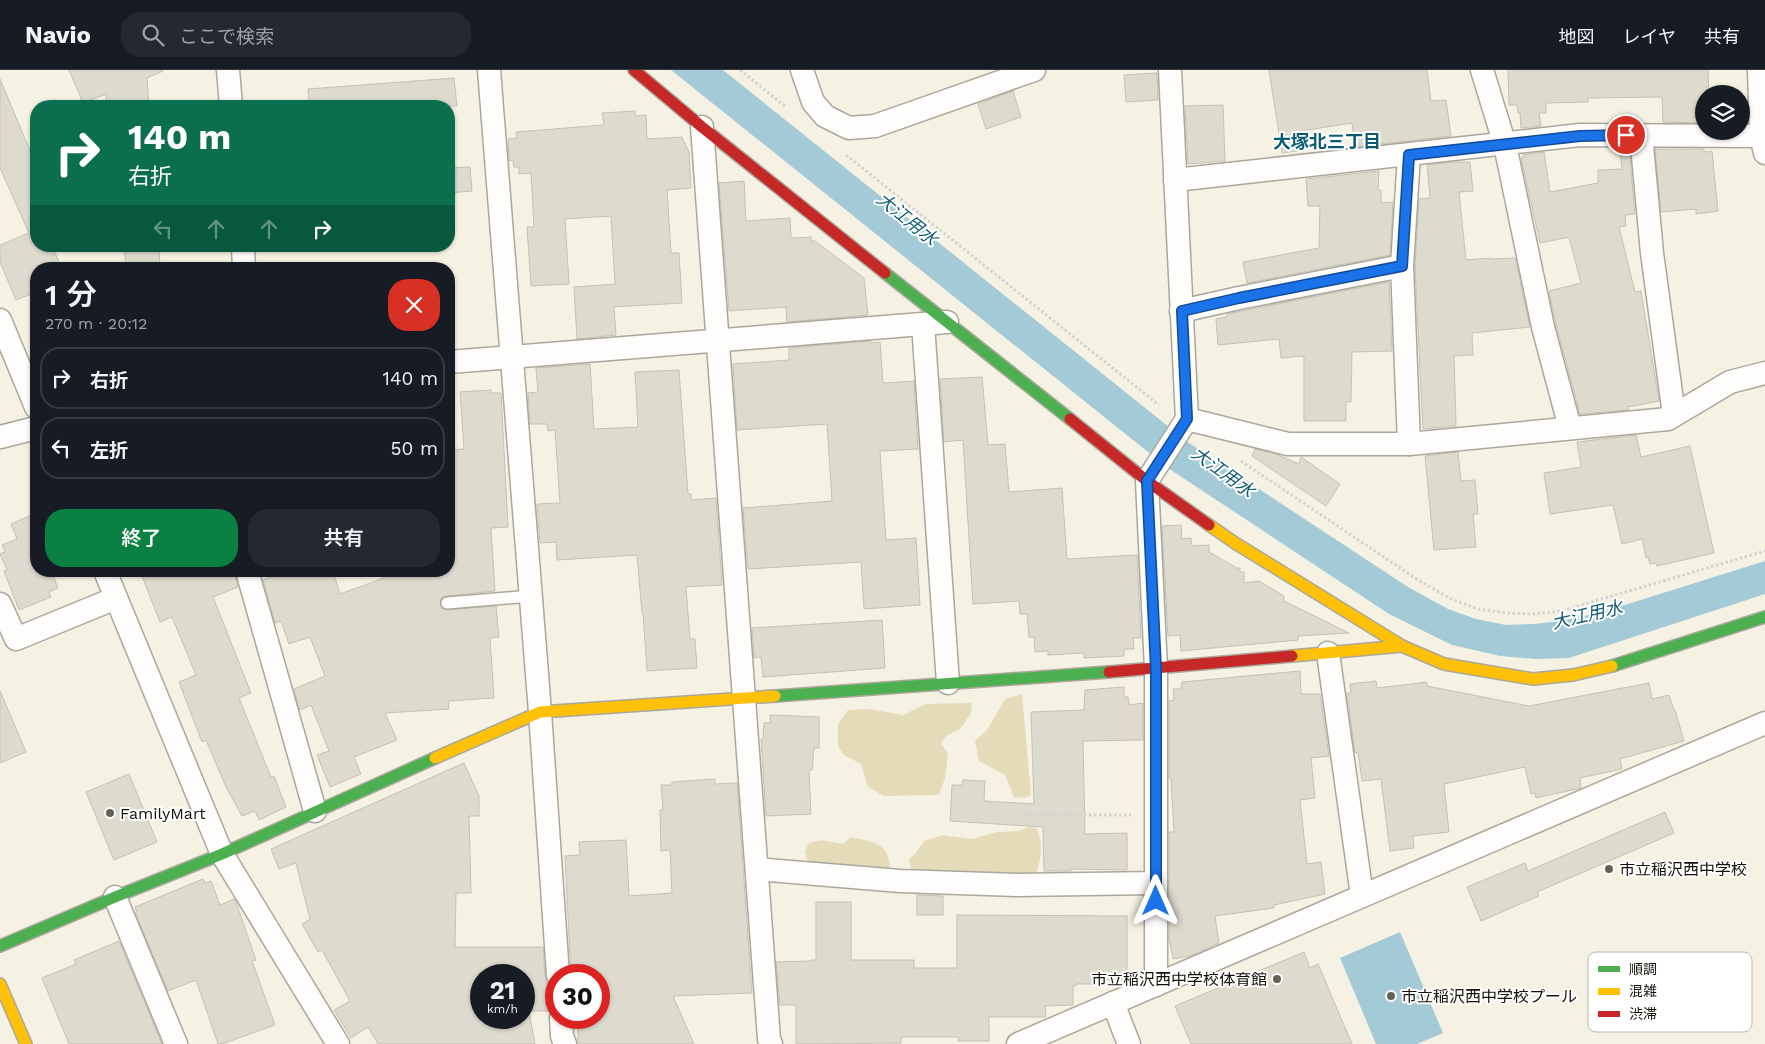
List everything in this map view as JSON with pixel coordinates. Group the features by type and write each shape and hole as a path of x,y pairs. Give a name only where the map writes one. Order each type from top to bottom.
{"street":[{"path":"228,70 230,100"},
{"path":"489,70 540,712 557,964"},
{"path":"634,70 702,128 947,322 1152,474 1235,543 1402,646 1444,664 1491,674 1533,679 1573,675 1617,665 1765,617"},
{"path":"802,70 813,102 825,116 849,128 875,126 1034,70"},
{"path":"1156,985 1156,669 1152,474 1184,423 1182,311 1170,70"},
{"path":"1482,70 1506,145 1543,327 1570,428"},
{"path":"1175,180 1580,136 1641,135 1763,144 1759,70"},
{"path":"702,128 757,869 770,1039 772,1044"},
{"path":"1641,135 1652,253 1674,416"},
{"path":"1409,155 1402,266 1409,444"},
{"path":"1182,311 1402,266"},
{"path":"0,320 30,392"},
{"path":"455,362 947,322"},
{"path":"923,324 948,684"},
{"path":"1184,423 1288,444 1409,444 1668,419 1730,382 1765,373"},
{"path":"0,437 30,430"},
{"path":"107,577 222,854 338,1044"},
{"path":"249,577 315,811"},
{"path":"0,604 16,638 116,598"},
{"path":"0,946 115,896 222,854 540,712 1156,669 1402,646"},
{"path":"1328,653 1362,896"},
{"path":"1018,1044 1765,723"},
{"path":"757,869 900,881 1017,885 1156,883"},
{"path":"115,896 176,1044"},
{"path":"0,984 26,1044"},
{"path":"1113,1003 1129,1044"},
{"path":"562,1029 562,1036 566,1044"}],"lane":[{"path":"448,603 531,596"}],"path":[{"path":"1024,815 1156,814"}],"shaded area":[{"path":"1022,694 1031,795 1025,798 1014,797 1005,775 979,761 975,741 987,730 1005,699"},
{"path":"971,703 972,712 960,729 946,736 941,743 948,754 945,778 939,795 884,796 868,787 861,764 844,755 838,746 838,724 848,710 869,709 903,715 925,704"},
{"path":"1029,827 1036,828 1041,845 1036,874 918,874 911,868 909,859 916,853 924,841 942,835 972,839 997,832 1019,831"},
{"path":"851,837 867,840 884,849 889,861 890,870 811,864 807,859 805,851 809,843 821,840 843,844"}],"water":[{"name":"大江用水","path":"671,70 723,70 1189,443 1408,587 1448,609 1476,619 1506,625 1560,621 1599,613 1765,561 1765,594 1569,658 1536,659 1500,656 1452,645 1389,614 1168,468"},
{"name":"市立稲沢西中学校プール","path":"1400,932 1443,1033 1417,1044 1376,1044 1340,958"}],"building":[{"path":"69,70 163,70 147,78 149,100 106,100 106,94 91,100 82,100"},
{"path":"1269,70 1427,70 1431,101 1446,100 1451,136 1355,147 1352,123 1307,130 1309,149 1282,153"},
{"path":"1508,70 1708,70 1709,85 1695,85 1695,123 1663,122 1662,97 1588,98 1588,102 1546,103 1546,113 1539,113 1541,126 1521,128 1520,113 1518,113 1517,105 1509,105"},
{"path":"1157,73 1158,100 1126,102 1124,75"},
{"path":"454,78 457,106 455,106 455,100 309,100 308,89"},
{"path":"0,79 30,151 30,252 55,252 59,262 30,262 30,294 16,300 0,262 0,245 29,233 0,168"},
{"path":"1013,91 1021,117 986,129 978,104"},
{"path":"1223,105 1225,161 1188,164 1185,106"},
{"path":"635,111 635,116 646,115 647,139 682,137 689,152 691,188 667,190 671,253 679,253 682,303 614,307 616,335 577,339 574,287 615,284 611,216 565,219 569,284 531,286 527,227 534,227 531,173 519,174 519,167 514,167 513,160 509,161 508,139 517,138 516,132 604,125 602,113"},
{"path":"1620,148 1629,148 1635,214 1625,215 1626,226 1619,227 1635,292 1641,291 1659,401 1628,407 1629,410 1580,414 1549,291 1581,283 1569,237 1540,243 1521,158 1523,158 1523,155 1544,152 1550,192 1598,183 1598,170 1622,169"},
{"path":"1655,149 1704,149 1704,152 1712,151 1718,211 1696,214 1696,209 1661,212"},
{"path":"1470,162 1473,191 1459,192 1466,260 1515,258 1530,327 1472,333 1473,355 1454,356 1456,426 1423,429 1415,266 1419,199 1430,198 1427,165"},
{"path":"470,167 472,191 455,192 455,168"},
{"path":"1379,171 1378,190 1381,190 1381,203 1393,202 1390,255 1247,283 1243,262 1319,248 1320,206 1308,206 1306,179"},
{"path":"744,181 746,221 790,218 791,238 811,237 811,241 815,241 864,278 868,315 787,322 786,307 729,311 719,183"},
{"path":"125,252 159,252 160,262 125,262"},
{"path":"1389,282 1392,351 1352,352 1351,402 1346,402 1346,421 1304,421 1304,356 1281,358 1279,339 1218,345 1216,319 1227,317 1227,314"},
{"path":"870,341 870,343 880,342 883,383 914,381 918,449 880,451 886,540 916,538 920,605 864,609 861,562 748,569 743,508 832,501 827,424 737,430 733,364 789,360 789,348"},
{"path":"590,364 594,429 638,427 635,372 679,370 688,494 691,494 691,500 716,498 722,585 686,587 690,639 695,639 697,668 647,671 637,555 557,560 556,542 540,543 537,504 560,503 555,430 548,431 547,424 530,424 528,393 538,392 536,368"},
{"path":"982,377 988,445 1005,444 1009,492 1062,488 1067,559 1137,555 1141,638 1133,638 1134,649 1124,649 1124,656 1084,658 1084,653 1048,655 1048,651 1035,652 1034,637 1029,637 1027,614 1020,614 1019,601 973,604 963,440 944,442 940,379"},
{"path":"491,390 491,393 501,393 508,527 491,528 495,591 446,596 442,597 440,603 441,608 447,610 496,606 499,637 490,638 494,698 448,701 449,709 385,713 397,740 354,757 361,774 330,787 317,755 329,751 311,705 300,710 294,689 325,676 310,637 289,644 281,621 275,623 263,580 271,577 335,577 340,594 384,577 455,577 455,450 464,449 460,392"},
{"path":"1636,435 1641,457 1690,446 1714,553 1657,566 1656,563 1650,564 1648,557 1646,558 1642,539 1622,544 1613,505 1550,514 1544,473 1581,467 1577,442"},
{"path":"1255,449 1276,454 1299,464 1301,457 1340,484 1326,506 1252,456"},
{"path":"1458,452 1461,481 1475,480 1478,514 1473,514 1476,547 1434,550 1425,456"},
{"path":"30,516 30,577 53,577 58,588 49,592 51,597 19,610 4,571 7,570 0,554 5,552 2,545 17,539 11,524"},
{"path":"1181,525 1182,539 1191,538 1192,546 1209,545 1209,552 1235,568 1240,568 1240,572 1244,572 1244,583 1259,581 1284,596 1284,601 1349,633 1298,636 1298,640 1181,651 1180,635 1168,636 1162,526"},
{"path":"142,577 236,577 238,587 213,597 251,693 239,698 271,777 274,776 286,807 259,820 255,811 242,816 226,787 206,740 202,742 179,682 196,675 172,617 160,622"},
{"path":"882,620 885,668 763,677 761,657 754,658 752,628"},
{"path":"1300,671 1301,694 1320,694 1329,756 1311,758 1315,798 1300,800 1307,864 1321,862 1325,894 1274,905 1274,908 1215,916 1219,943 1190,956 1173,959 1169,938 1169,916 1171,916 1169,904 1169,832 1174,832 1171,778 1169,778 1169,701 1174,700 1173,689 1181,689 1182,682"},
{"path":"1376,681 1377,688 1427,682 1427,686 1529,706 1649,683 1652,699 1669,695 1684,741 1620,759 1622,769 1580,778 1581,788 1536,798 1535,793 1531,794 1525,767 1444,784 1449,832 1413,836 1414,848 1390,851 1381,779 1362,781 1358,752 1355,753 1347,693 1351,693 1350,684"},
{"path":"1124,687 1124,697 1128,697 1129,705 1143,703 1143,740 1083,741 1085,834 1127,833 1127,870 1071,869 1071,871 1044,871 1043,827 950,821 952,785 962,785 963,780 985,781 984,801 1034,804 1031,712 1084,710 1085,690"},
{"path":"0,691 26,752 0,763"},
{"path":"770,715 819,717 819,748 814,748 812,770 809,770 811,814 766,816 761,739 763,739 764,723 770,723"},
{"path":"464,763 479,796 479,816 469,816 471,893 456,893 455,947 543,947 545,976 545,1011 535,1011 535,964 470,964 470,1029 532,1029 535,1044 378,1044 368,1027 351,1038 334,1010 350,1001 322,950 318,952 302,924 310,919 296,863 279,869 271,849"},
{"path":"129,774 157,842 114,860 86,792"},
{"path":"715,779 715,784 737,783 752,993 673,996 694,1044 578,1044 578,1029 610,1029 610,964 570,964 565,856 580,855 579,842 626,840 629,896 672,893 670,850 661,851 660,810 663,810 661,785 672,785 672,782"},
{"path":"1665,812 1674,833 1537,892 1539,896 1481,921 1467,887 1525,863 1528,871"},
{"path":"203,879 205,883 211,881 220,905 234,899 236,902 256,960 252,961 275,1025 222,1044 218,1044 196,980 168,991 135,912 137,912 135,907"},
{"path":"917,895 943,896 943,915 917,915"},
{"path":"816,902 851,902 851,960 914,960 914,968 957,968 957,915 1127,916 1127,980 1106,980 1106,984 1076,984 1076,986 1073,986 1073,1005 1045,1006 1046,1017 989,1017 989,1041 958,1041 958,1037 901,1037 901,1043 796,1044 796,1005 780,1005 776,962 816,960"},
{"path":"119,941 162,1044 69,1044 42,978 76,964 74,960"},
{"name":"市立稲沢西中学校体育館","path":"1304,952 1310,968 1318,964 1352,1044 1191,1044 1175,1006"}],"traffic: fast":[{"path":"885,273 1070,419"},
{"path":"1612,666 1765,617"},
{"path":"775,696 1109,672"},
{"path":"0,946 222,854 435,758"}],"traffic: slow":[{"path":"1209,525 1402,646"},
{"path":"1292,656 1402,646 1444,664 1533,679 1573,675 1612,666"},
{"path":"435,758 540,712 775,696"},
{"path":"0,984 26,1044"}],"traffic: jam":[{"path":"634,70 702,127 885,273"},
{"path":"1070,419 1147,481 1209,525"},
{"path":"1109,672 1292,656"}],"place":[{"name":"FamilyMart","path":"110,813"},
{"name":"市立稲沢西中学校","path":"1609,869"},
{"name":"市立稲沢西中学校体育館","path":"1277,979"},
{"name":"市立稲沢西中学校プール","path":"1391,996"}],"district":[{"name":"大塚北三丁目","path":"1327,142"}],"route":[{"path":"1156,901 1156,669 1147,481 1187,419 1182,311 1402,266 1409,155 1580,136 1626,135"}]}
